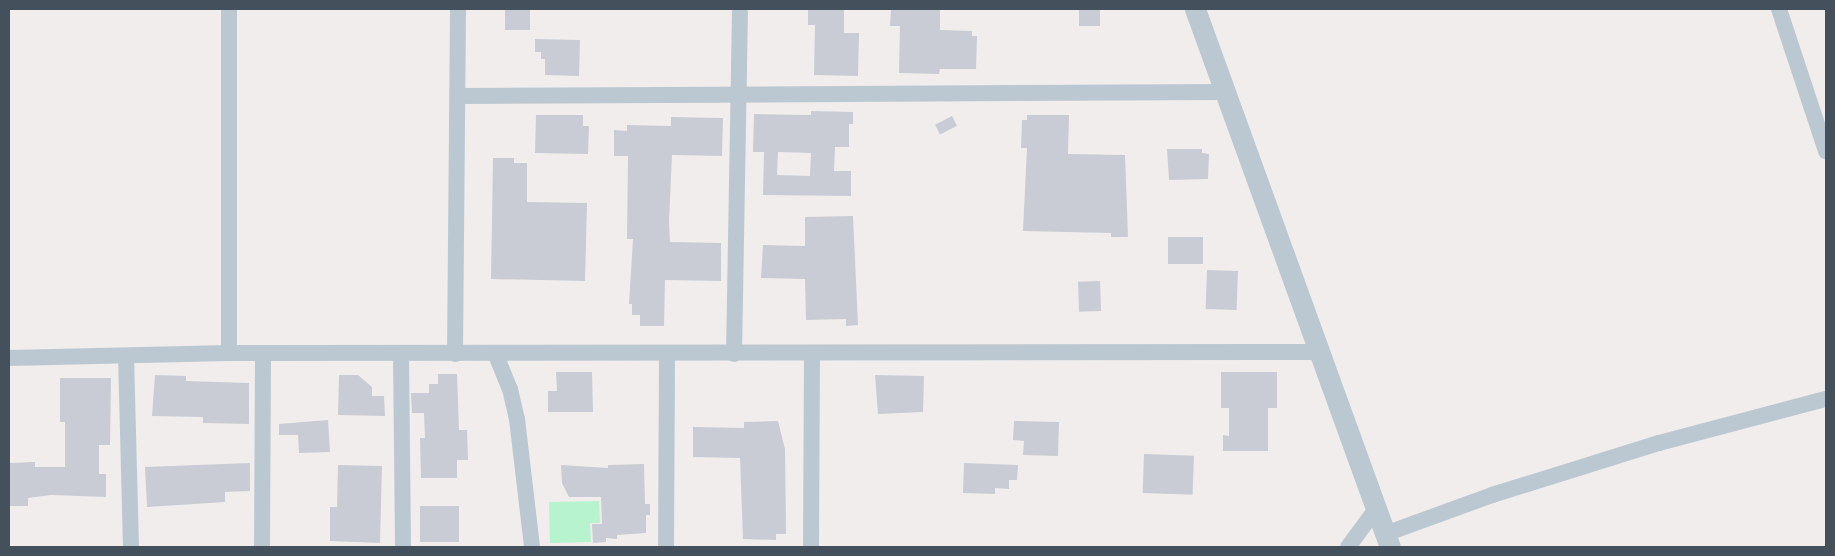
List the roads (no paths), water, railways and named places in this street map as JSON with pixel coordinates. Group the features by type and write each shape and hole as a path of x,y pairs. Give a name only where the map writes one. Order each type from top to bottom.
{"street":[{"path":"229,9 229,353"},
{"path":"455,354 459,96 458,9"},
{"path":"1195,9 1387,541 1492,495 1659,443 1826,399"},
{"path":"1779,9 1826,150"},
{"path":"734,354 737,96 740,12"},
{"path":"459,96 1225,92"},
{"path":"9,358 229,353 667,355 1319,352"},
{"path":"262,547 263,354"},
{"path":"401,354 403,547"},
{"path":"811,547 812,354"},
{"path":"496,355 510,389 517,418 532,547"},
{"path":"666,547 667,355"},
{"path":"126,356 130,547"},
{"path":"1348,547 1376,510"}]}
